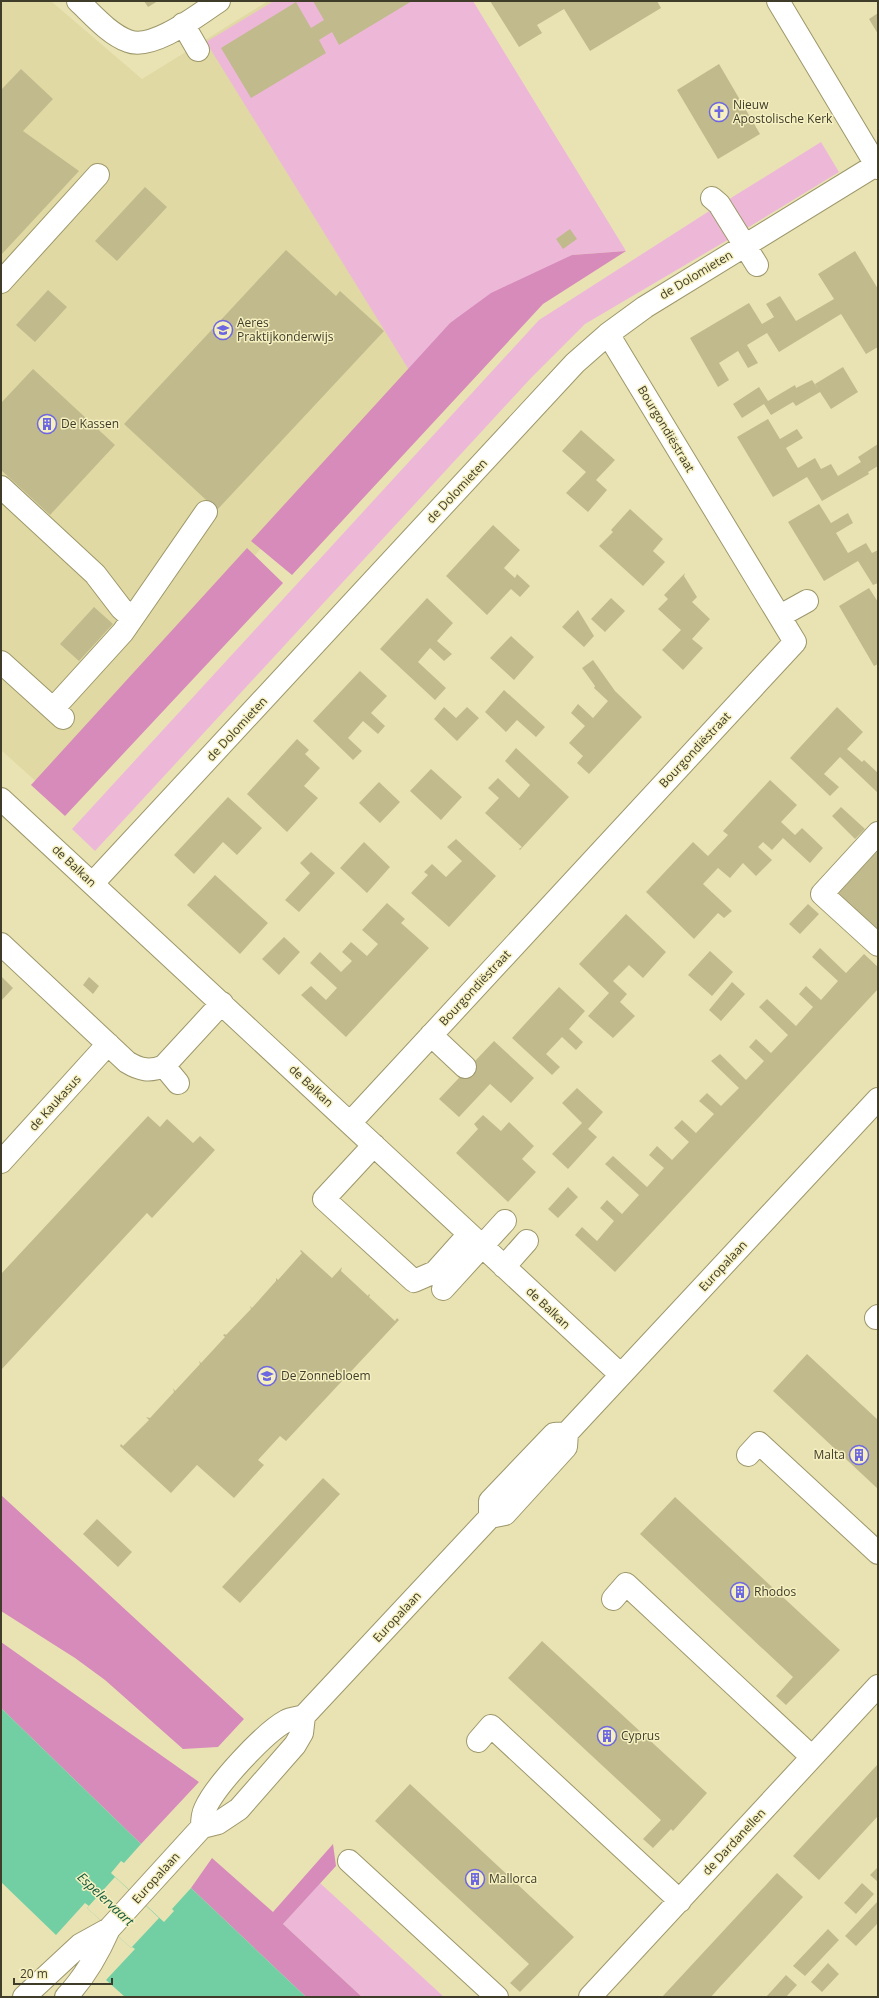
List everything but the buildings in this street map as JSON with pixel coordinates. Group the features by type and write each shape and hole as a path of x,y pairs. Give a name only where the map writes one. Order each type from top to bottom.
{"street":[{"path":"78,1 111,31 130,42 155,40 219,1"},
{"path":"778,1 877,167"},
{"path":"183,24 198,50"},
{"name":"de Dolomieten","path":"93,883 575,363 608,334 645,307 745,245 877,167"},
{"path":"1,282 98,175"},
{"path":"712,198 719,204 757,265"},
{"name":"Bourgondiëstraat","path":"350,1123 795,642 608,334"},
{"path":"1,487 95,574 121,608 132,618"},
{"path":"1,662 58,714 123,632 206,512"},
{"path":"780,616 807,601"},
{"name":"de Balkan","path":"1,799 222,1003 620,1375"},
{"path":"878,833 822,894 878,945"},
{"path":"1,944 127,1062 140,1069 151,1070 164,1066 222,1003"},
{"path":"431,1035 465,1067"},
{"name":"de Kaukasus","path":"1,1162 108,1044"},
{"path":"164,1066 178,1083"},
{"name":"Europalaan","path":"109,1929 202,1828 218,1823 239,1810 295,1745 302,1733 304,1716 490,1517 490,1501 554,1434 567,1433 878,1098"},
{"path":"374,1145 324,1199 414,1280 435,1272 476,1240 505,1221"},
{"path":"443,1289 476,1240"},
{"path":"504,1266 527,1241"},
{"path":"748,1455 759,1443 878,1553"},
{"path":"613,1599 626,1584 812,1757"},
{"name":"de Dardanellen","path":"590,1997 878,1686"},
{"path":"202,1828 204,1811 212,1797 255,1747 287,1720 304,1716"},
{"path":"478,1741 491,1726 680,1901"},
{"path":"349,1861 497,1997"},
{"path":"24,1997 80,1945 109,1929"},
{"path":"66,1997 76,1986 96,1958 109,1929"}],"shaded area":[{"path":"1,1 51,1 142,79 268,1 469,1 587,197 41,786 1,750"},
{"path":"274,1 473,1 626,251 572,255 450,323 409,370 206,42"},
{"path":"821,142 839,172 744,230 726,201"},
{"path":"714,208 731,238 585,324 531,378 95,851 72,829 539,320"},
{"path":"626,251 543,304 292,575 251,541 450,323 491,293 572,255"},
{"path":"247,548 283,583 65,816 31,785"},
{"path":"1,1495 244,1719 218,1747 183,1749 105,1680 75,1658 1,1611"},
{"path":"1,1642 199,1782 141,1844 1,1708"},
{"path":"333,1844 336,1866 283,1924 362,1997 306,1997 191,1888 212,1858 273,1912"},
{"path":"320,1883 444,1997 362,1997 283,1924"}],"water":[{"name":"Espelervaart","path":"1,1708 141,1844 124,1863 121,1861 111,1873 164,1922 174,1911 172,1909 191,1888 306,1997 125,1997 106,1980 135,1949 132,1947 131,1948 87,1908 89,1906 85,1903 56,1935 1,1882"}],"pier":[{"path":"115,1877 159,1918 131,1948 87,1908"}],"place":[{"name":"Nieuw Apostolische Kerk","path":"719,112"},
{"name":"Aeres Praktijkonderwijs","path":"223,330"},
{"name":"De Kassen","path":"47,424"},
{"name":"De Zonnebloem","path":"267,1376"},
{"name":"Malta","path":"859,1455"},
{"name":"Rhodos","path":"740,1592"},
{"name":"Cyprus","path":"607,1736"},
{"name":"Mallorca","path":"475,1879"}]}
